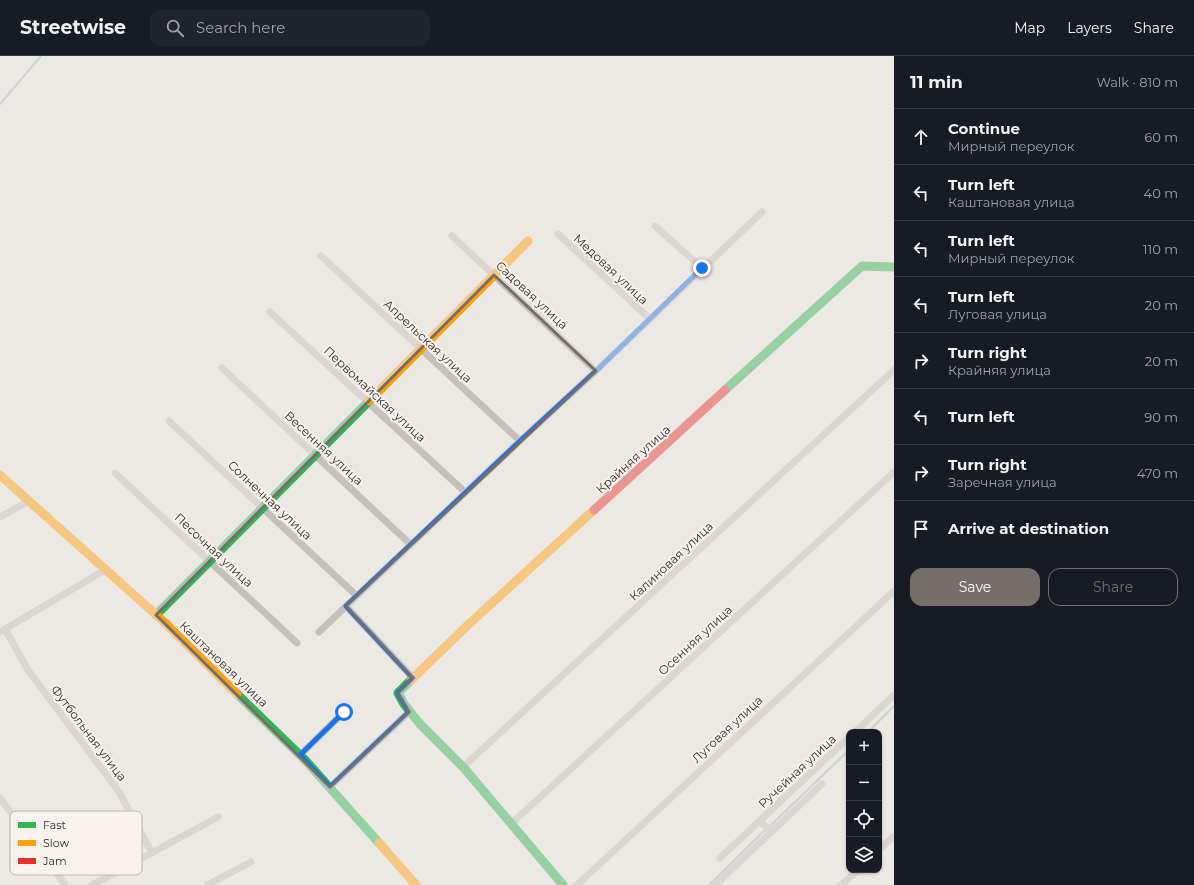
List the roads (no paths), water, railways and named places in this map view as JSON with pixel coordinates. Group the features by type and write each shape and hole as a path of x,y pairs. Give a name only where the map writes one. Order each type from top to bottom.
{"street":[{"path":"319,632 410,544 596,371 762,212"},
{"path":"655,226 702,268"},
{"name":"Медовая улица","path":"558,234 650,319"},
{"name":"Садовая улица","path":"452,236 596,371"},
{"path":"156,615 528,241"},
{"name":"Апрельская улица","path":"321,256 520,441"},
{"name":"Крайняя улица","path":"409,712 398,693 470,623 862,266 894,268"},
{"name":"Первомайская улица","path":"270,312 465,492"},
{"name":"Весенняя улица","path":"222,368 410,544"},
{"name":"Калиновая улица","path":"463,767 894,370"},
{"name":"Солнечная улица","path":"169,421 357,596"},
{"name":"Песочная улица","path":"115,472 297,643"},
{"name":"Осенняя улица","path":"512,823 894,472"},
{"name":"Каштановая улица","path":"0,475 156,615 300,755 416,885"},
{"path":"0,517 29,501"},
{"path":"3,631 105,570"},
{"name":"Луговая улица","path":"577,885 894,591"},
{"path":"346,606 413,678"},
{"name":"Футбольная улица","path":"3,631 28,670 119,792 129,811"},
{"path":"857,729 894,695"},
{"path":"300,755 344,712"},
{"path":"330,787 409,712 463,767 563,885"},
{"name":"Ручейная улица","path":"720,858 846,740"},
{"path":"715,885 822,784"},
{"path":"0,798 10,811"},
{"path":"142,858 218,817"},
{"name":"Ручейная улица","path":"760,821 771,832"},
{"name":"Футбольная улица","path":"142,835 152,853"},
{"path":"882,847 894,836"},
{"path":"207,885 251,862"},
{"path":"841,885 855,873"},
{"path":"58,875 65,885"},
{"path":"92,885 111,875"}],"waterway":[{"path":"0,104 41,56"},
{"path":"871,729 894,706"},
{"path":"769,827 846,753"},
{"path":"709,885 765,830"}]}
